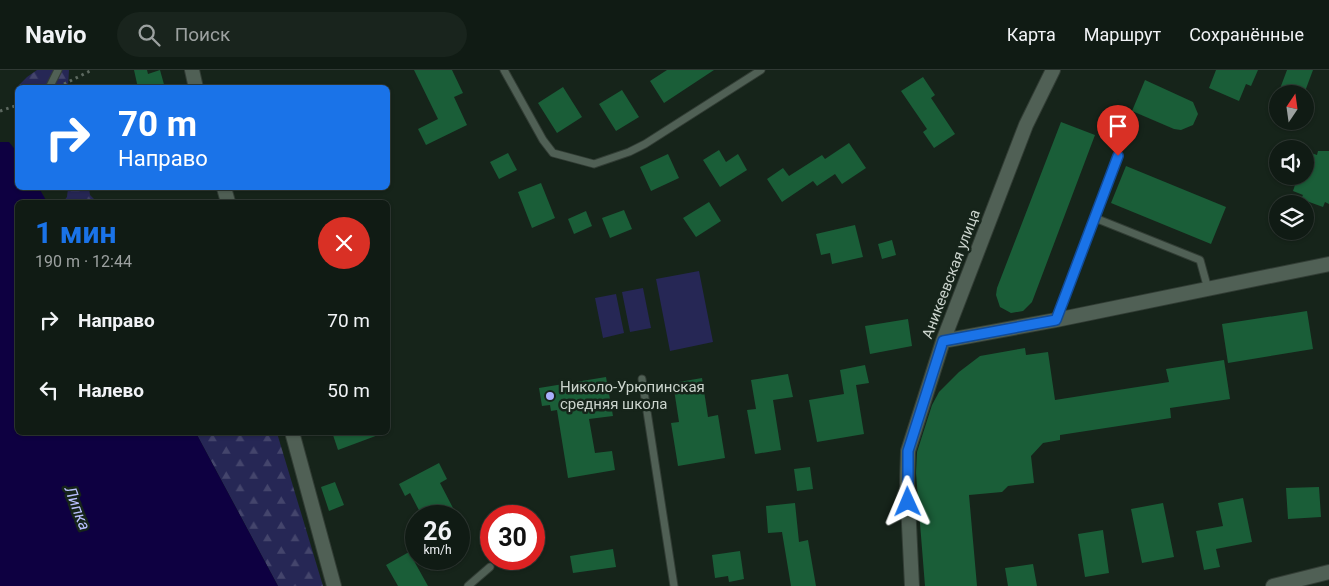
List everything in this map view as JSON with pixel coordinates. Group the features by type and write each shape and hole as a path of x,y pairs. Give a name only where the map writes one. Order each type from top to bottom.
{"street":[{"path":"192,70 195,85"},
{"name":"Аникеевская улица","path":"912,586 907,483 908,451 943,341 1026,125 1053,70"},
{"path":"943,341 1056,320 1329,264"},
{"path":"293,435 334,586"},
{"path":"1273,586 1329,572"}],"lane":[{"path":"50,85 58,70"},
{"path":"504,70 543,140 553,153 594,164 645,144 761,70"},
{"path":"1056,320 1118,156"},
{"path":"1095,218 1200,260 1208,289"},
{"path":"642,379 674,586"},
{"path":"468,586 487,570"}],"path":[{"path":"63,85 92,70"},
{"path":"0,111 15,106"}],"green space":[{"path":"37,70 69,70 68,85 19,85"},
{"path":"68,190 89,190 90,195 95,200 65,200"},
{"path":"699,271 713,342 670,351 656,279"},
{"path":"643,288 651,328 630,332 622,292"},
{"path":"616,294 624,333 603,338 595,298"},
{"path":"197,435 278,435 323,586 278,586"}],"water":[{"name":"Липка","path":"0,142 9,142 15,150 15,190 40,190 46,200 15,200 15,435 197,435 278,586 0,586"}],"building":[{"path":"134,70 147,70 148,74 160,70 164,85 137,85"},
{"path":"414,70 452,70 463,93 454,97 467,125 426,145 418,129 438,119"},
{"path":"667,70 714,70 664,103 650,81"},
{"path":"1216,70 1258,70 1251,86 1246,84 1239,101 1209,88"},
{"path":"1287,70 1313,70 1307,85 1281,85"},
{"path":"923,77 935,95 931,98 955,134 934,148 923,132 927,129 901,91"},
{"path":"1145,80 1193,102 1198,114 1193,125 1181,130 1174,129 1132,111"},
{"path":"563,87 582,117 557,133 538,103"},
{"path":"622,90 639,117 616,131 599,104"},
{"path":"1061,122 1095,135 1032,302 1023,311 1011,313 1000,307 996,295 997,288"},
{"path":"849,143 866,168 842,184 835,174 817,186 813,181 782,202 767,179 783,168 789,176 822,155 825,159"},
{"path":"719,150 726,162 738,154 747,170 720,187 703,160"},
{"path":"1318,151 1329,151 1329,204 1325,202 1323,207 1314,204 1314,195 1303,195 1293,191 1295,185 1314,185 1314,154 1317,155"},
{"path":"508,153 517,170 499,179 490,162"},
{"path":"668,154 679,178 651,191 640,167"},
{"path":"1126,166 1226,207 1211,244 1111,203"},
{"path":"541,183 555,218 532,228 518,192"},
{"path":"709,202 721,221 696,237 683,218"},
{"path":"624,210 632,229 610,238 602,218"},
{"path":"586,211 592,226 574,234 568,219"},
{"path":"855,225 863,257 832,264 830,253 821,255 816,234"},
{"path":"892,240 896,255 882,259 878,244"},
{"path":"1307,311 1313,349 1228,363 1222,324"},
{"path":"908,319 912,346 870,354 865,326"},
{"path":"1025,348 1026,355 1048,352 1055,400 1169,382 1166,369 1224,360 1230,399 1170,408 1171,418 1060,435 1060,440 1043,443 1031,456 1034,483 1008,486 1002,492 969,495 977,586 925,586 916,473 917,452 932,405 939,392 959,372 980,356"},
{"path":"865,365 869,383 856,385 864,434 817,442 809,400 844,394 840,370"},
{"path":"788,374 793,397 773,400 781,450 755,454 747,410 756,409 751,380"},
{"path":"606,377 613,416 589,419 595,453 612,451 615,470 568,478 557,410 551,411 550,405 542,406 539,388"},
{"path":"702,378 708,417 718,415 725,458 678,466 671,423 679,422 673,383"},
{"path":"333,435 378,435 338,450"},
{"path":"439,463 447,479 440,483 451,505 416,505 410,493 405,496 399,484"},
{"path":"810,467 813,489 797,491 794,469"},
{"path":"335,482 344,505 329,511 321,487"},
{"path":"1319,487 1321,517 1288,519 1286,488"},
{"path":"1243,498 1252,542 1216,549 1220,567 1204,570 1196,531 1223,526 1218,503"},
{"path":"795,503 799,542 808,540 816,586 791,586 782,532 768,533 766,506"},
{"path":"1163,503 1174,557 1142,563 1131,509"},
{"path":"1103,530 1109,573 1085,577 1078,534"},
{"path":"613,549 616,567 573,573 570,556"},
{"path":"740,551 744,579 729,582 728,576 715,578 712,555"},
{"path":"405,554 405,570 419,570 428,586 398,586 386,565"},
{"path":"1033,564 1037,586 1008,586 1005,568"}],"place":[{"name":"Николо-Урюпинская средняя школа","path":"550,396"}],"route":[{"path":"908,502 908,451 943,341 1056,320 1118,156"}]}
